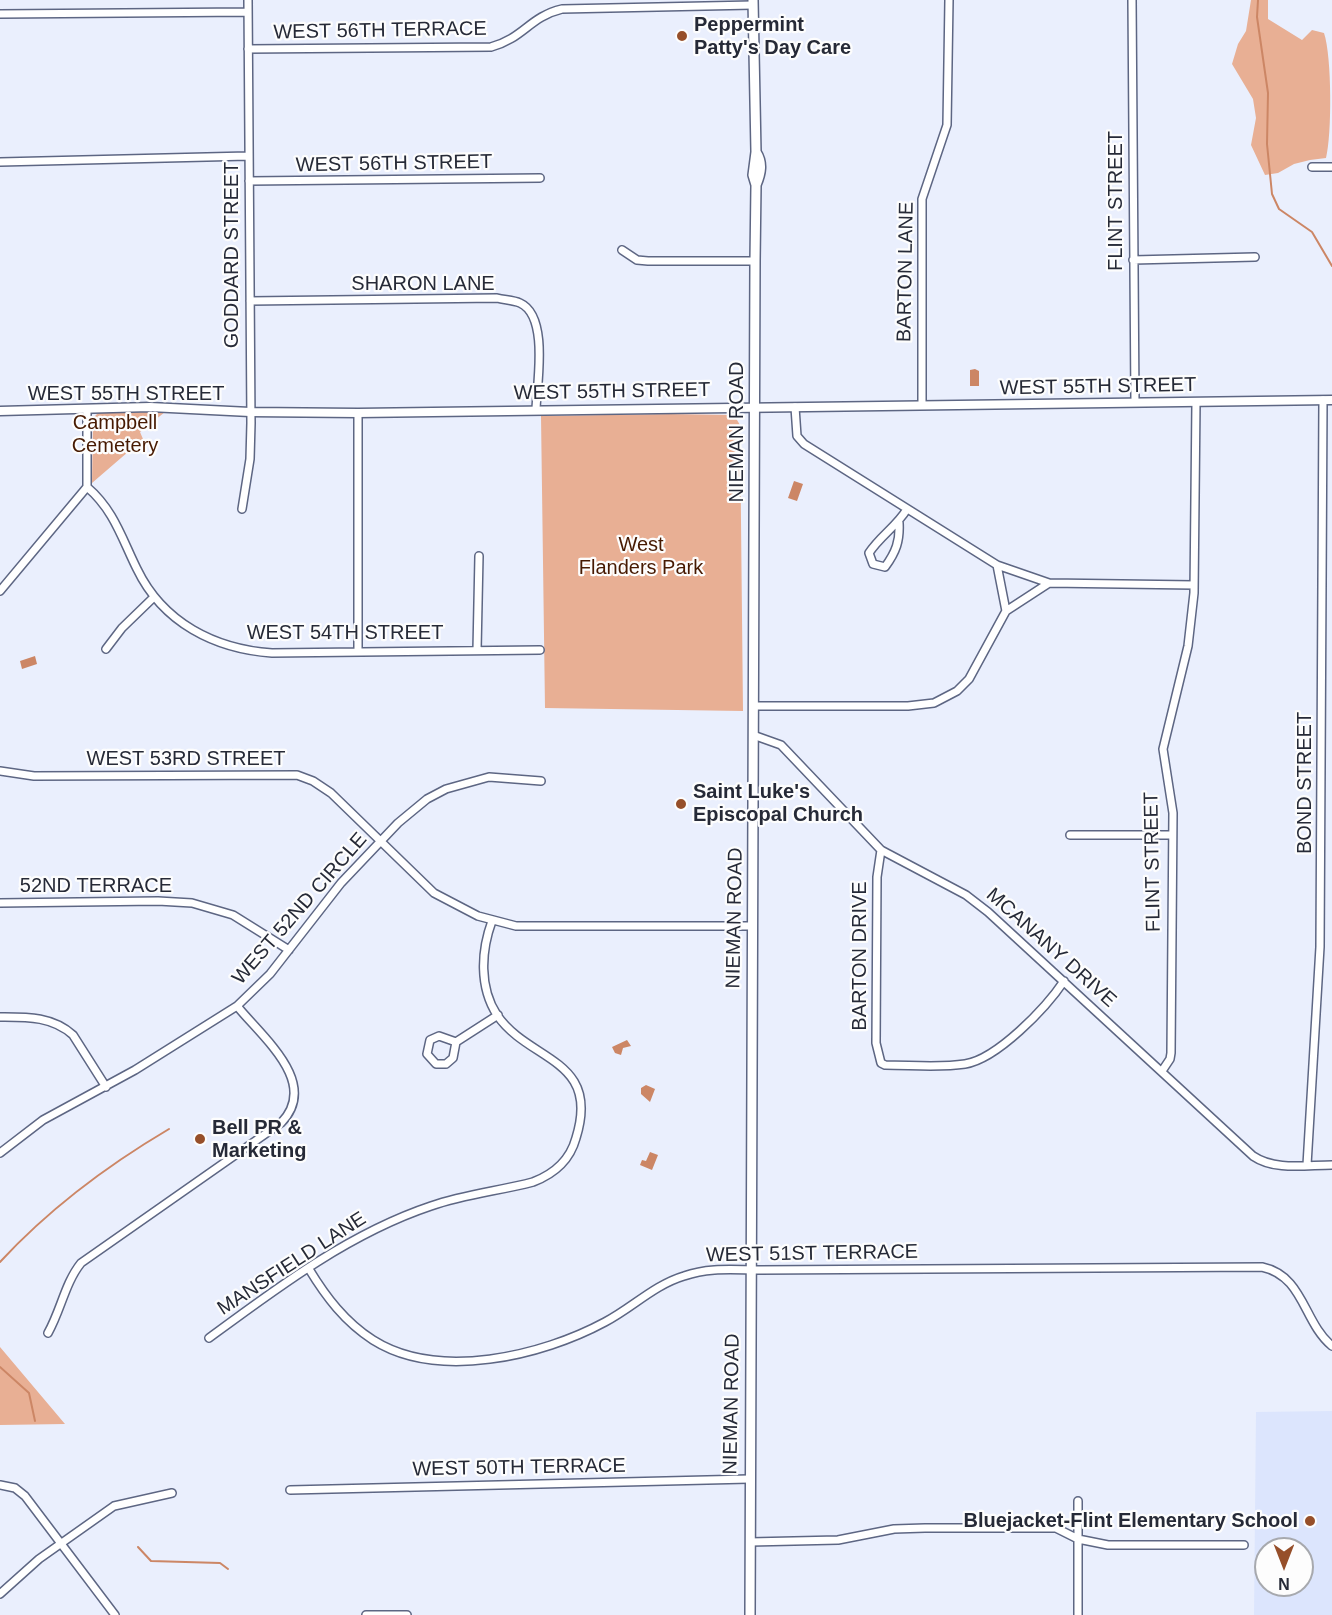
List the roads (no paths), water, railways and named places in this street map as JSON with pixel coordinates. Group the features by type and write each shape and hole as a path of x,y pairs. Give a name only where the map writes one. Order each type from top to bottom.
{"main road":[{"name":"NIEMAN ROAD","path":"750,1615 756,406 756,185 753,175 756,152 753,3"}],"street":[{"name":"GODDARD STREET","path":"242,509 250,459 248,0"},
{"name":"BARTON LANE","path":"922,405 922,199 947,125 949,0"},
{"name":"FLINT STREET","path":"1132,0 1135,402"},
{"name":"WEST 56TH TERRACE","path":"248,49 491,47 509,42 539,16 562,9 753,3"},
{"name":"WEST 56TH TERRACE","path":"0,14 248,12"},
{"path":"0,162 248,156"},
{"path":"1312,167 1332,167"},
{"name":"WEST 56TH STREET","path":"249,181 540,178"},
{"path":"622,250 637,260 648,261 755,261"},
{"path":"1133,260 1255,257"},
{"name":"SHARON LANE","path":"250,301 497,298 520,303 533,313 538,331 536,409"},
{"name":"WEST 55TH STREET","path":"0,411 150,407 250,412 358,413 1327,400"},
{"name":"BOND STREET","path":"1307,1165 1320,947 1322,607 1327,400"},
{"name":"FLINT STREET","path":"1162,1071 1171,1053 1173,813 1163,749 1188,645 1194,585 1196,402"},
{"path":"795,407 797,436 804,444 997,565 1049,583 1194,585"},
{"path":"0,591 87,487 87,409"},
{"path":"358,413 358,651"},
{"name":"WEST 54TH STREET","path":"87,487 110,512 138,573 154,597 188,628 206,638 244,651 540,650"},
{"path":"899,523 900,535 894,555 885,567 873,564 869,553 877,541 899,523 907,509"},
{"path":"477,650 478,556"},
{"path":"997,565 1006,610"},
{"path":"753,705 922,705 944,699 969,679 1006,610 1049,583"},
{"path":"106,649 154,597"},
{"path":"1322,607 1332,607"},
{"name":"MCANANY DRIVE","path":"753,735 781,745 881,850 966,895 1010,931 1262,1162 1276,1165 1332,1165"},
{"name":"WEST 53RD STREET","path":"0,771 34,776 297,775 313,781 331,793 434,893 466,911 492,921 534,928 753,926"},
{"name":"WEST 52ND CIRCLE","path":"0,1154 43,1120 106,1087 237,1006 270,974 341,883 408,813 446,789 489,777 541,781"},
{"path":"1070,835 1172,835"},
{"name":"BARTON DRIVE","path":"881,850 877,877 876,1043 881,1063 885,1065 954,1065 981,1059 993,1053 1041,1009 1064,981"},
{"name":"52ND TERRACE","path":"0,903 158,901 192,903 233,915 289,950"},
{"name":"MANSFIELD LANE","path":"209,1338 342,1246 398,1218 454,1198 533,1182 544,1178 567,1159 581,1122 580,1098 574,1082 560,1064 512,1031 498,1015 486,987 483,965 485,945 492,921"},
{"path":"48,1333 59,1314 68,1285 81,1263 290,1114 295,1103 296,1089 291,1073 237,1006"},
{"path":"456,1042 443,1036 434,1038 428,1044 429,1058 436,1064 446,1064 453,1058 456,1042 498,1015"},
{"path":"0,1017 41,1019 66,1028 73,1035 106,1087"},
{"name":"WEST 51ST TERRACE","path":"309,1269 341,1313 375,1341 408,1355 453,1360 496,1358 549,1347 607,1321 661,1286 683,1276 708,1269 1262,1267 1285,1277 1294,1286 1318,1330 1332,1346"},
{"name":"WEST 50TH TERRACE","path":"290,1490 749,1479"},
{"path":"0,1485 15,1488 26,1496 115,1615"},
{"path":"0,1594 61,1544 114,1506 172,1493"},
{"path":"1078,1501 1078,1615"},
{"path":"750,1542 838,1540 894,1529 1056,1528 1078,1539 1108,1545 1244,1545"},
{"path":"366,1615 407,1615"}],"waterway":[{"path":"1258,0 1257,17 1268,93 1267,144 1272,194 1279,209 1312,232 1332,266"},
{"path":"0,1262 38,1224 80,1189 169,1129"},
{"path":"0,1367 29,1393 35,1421"},
{"path":"138,1547 151,1561 220,1563 228,1569"}],"place":[{"name":"Peppermint Patty's Day Care","path":"682,36"},
{"name":"Saint Luke's Episcopal Church","path":"681,804"},
{"name":"Bell PR & Marketing","path":"200,1139"},
{"name":"Bluejacket-Flint Elementary School","path":"1310,1521"}],"park label":[{"name":"Campbell Cemetery","path":"115,434"},
{"name":"West Flanders Park","path":"641,556"}]}
